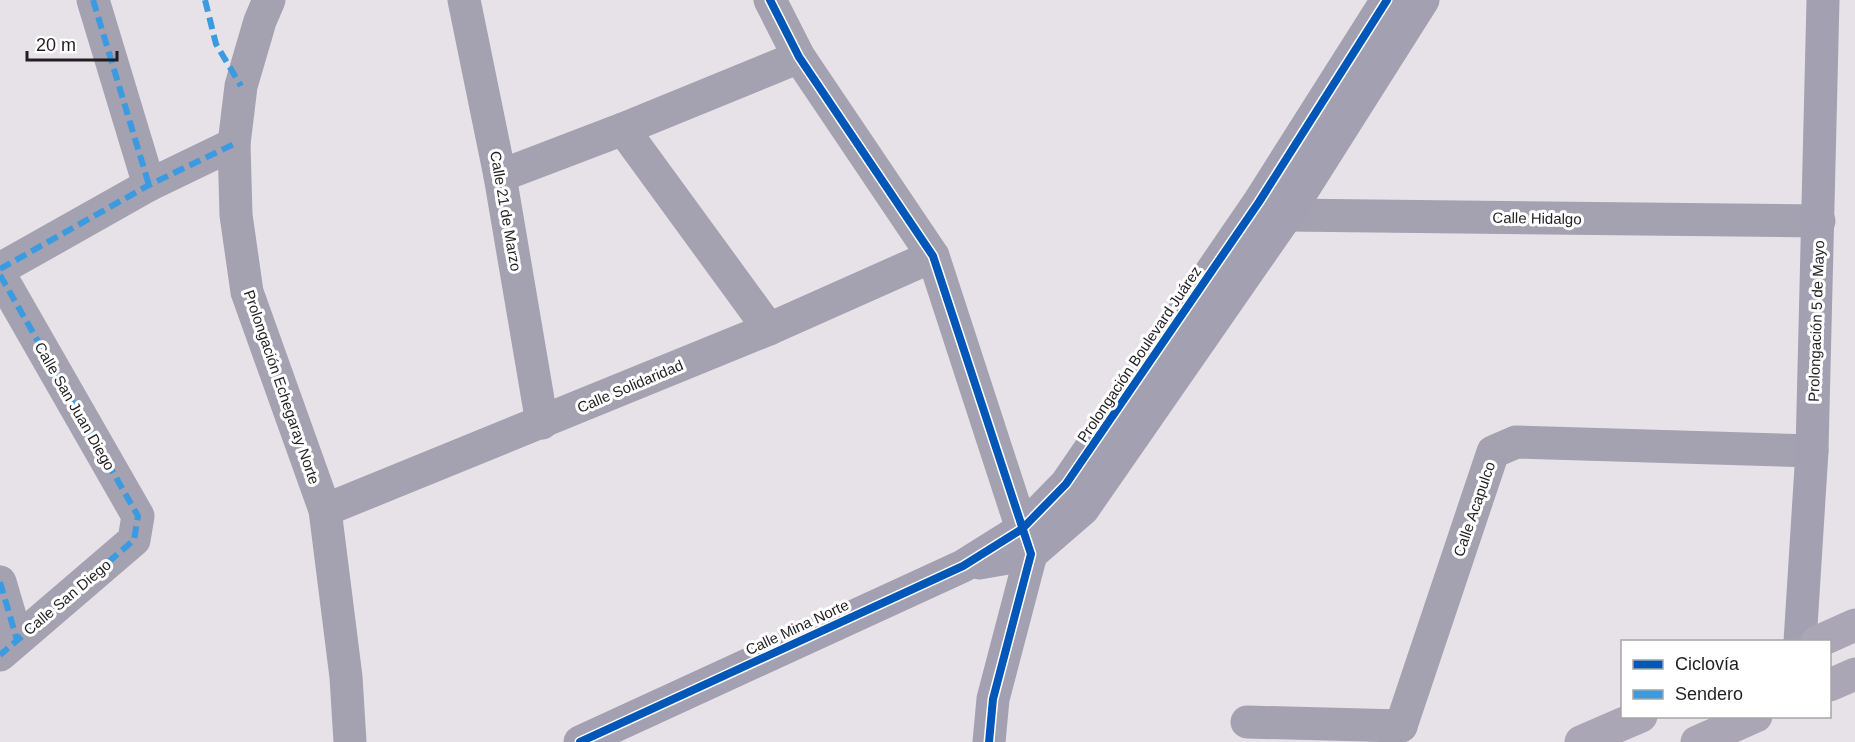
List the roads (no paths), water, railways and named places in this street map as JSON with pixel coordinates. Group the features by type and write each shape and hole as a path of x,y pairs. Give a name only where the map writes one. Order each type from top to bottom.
{"highway":[{"path":"1821,640 1855,625"},
{"path":"1831,685 1855,674"},
{"path":"1581,742 1639,718"},
{"path":"1697,742 1754,718"}],"street":[{"path":"93,0 149,185"},
{"name":"Prolongación Echegaray Norte","path":"269,0 260,21 241,87 234,144 236,215 247,292 325,510 346,677 350,742"},
{"name":"Calle 21 de Marzo","path":"464,0 500,176 542,423"},
{"path":"771,0 799,57 933,256 1027,541 993,699 989,742"},
{"path":"1273,208 1387,0"},
{"path":"1027,541 1083,509 1162,370 1273,208 1423,0"},
{"name":"Prolongación 5 de Mayo","path":"1800,640 1812,451 1823,0"},
{"path":"500,176 623,129 799,57"},
{"path":"623,129 769,329"},
{"path":"0,269 149,185 234,144"},
{"name":"Calle Hidalgo","path":"1273,208 1819,221"},
{"name":"Calle Solidaridad","path":"325,510 769,329 933,256"},
{"name":"Calle San Juan Diego","path":"0,275 138,516 134,540"},
{"name":"Calle Acapulco","path":"1248,722 1405,734 1493,452 1516,442 1812,451"},
{"name":"Calle San Diego","path":"9,647 134,540"},
{"name":"Calle Mina Norte","path":"580,742 963,566 1027,541"},
{"path":"0,582 9,647"}]}
